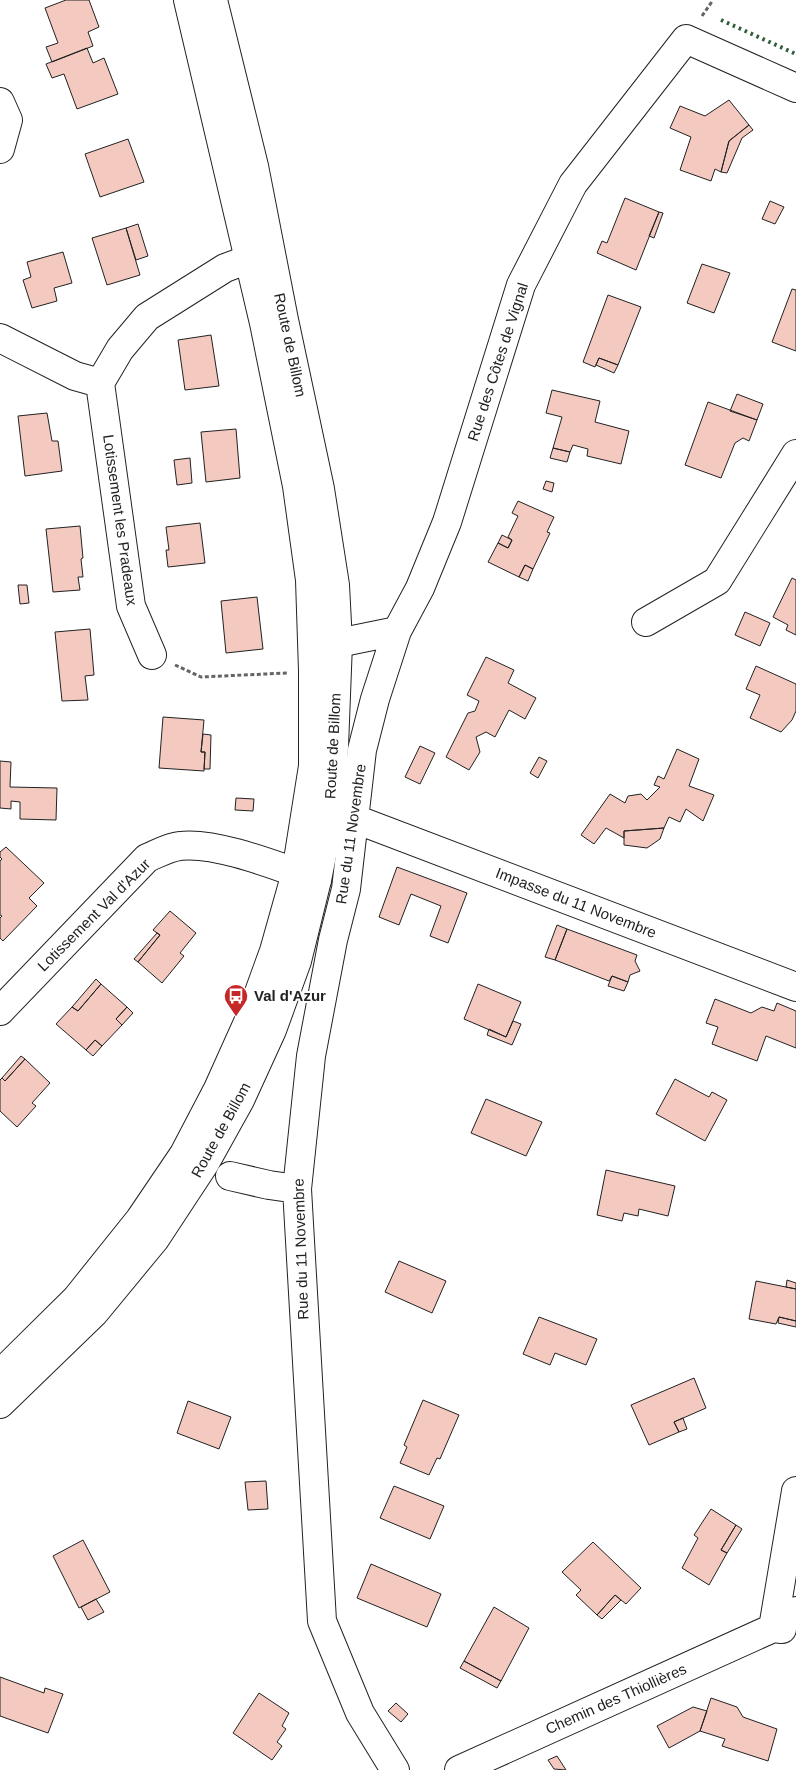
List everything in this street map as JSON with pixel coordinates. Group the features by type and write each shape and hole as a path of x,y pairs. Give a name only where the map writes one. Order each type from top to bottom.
{"street":[{"name":"Route de Billom","path":"0,1404 94,1313 155,1239 205,1163 240,1100 272,1030 297,961 307,876 312,766 313,671 310,580 297,486 249,259 227,173 188,0"},
{"name":"Route de Billom","path":"0,1374 76,1298 140,1219 184,1154 218,1089 249,1020 274,952 328,825 333,773 338,643 335,584 320,489 254,166 214,0"},
{"name":"Rue des Côtes de Vignal","path":"397,631 420,588 447,522 521,284 573,184 686,39 796,88"},
{"path":"0,102 8,120 0,149"},
{"path":"0,338 75,376 100,383 120,349 147,318 225,268 249,259"},
{"name":"Lotissement les Pradeaux","path":"100,383 131,606 152,655"},
{"path":"646,622 717,581 796,454"},
{"path":"338,643 397,631"},
{"name":"Rue du 11 Novembre","path":"394,1770 360,1713 322,1621 297,1189 311,1056 333,940 346,889 362,750 375,699 397,631"},
{"name":"Impasse du 11 Novembre","path":"355,819 796,987"},
{"name":"Lotissement Val d'Azur","path":"0,1011 147,858 178,846 202,845 250,857 307,876"},
{"path":"230,1176 297,1189"},
{"path":"784,1630 796,1491"},
{"name":"Chemin des Thiollières","path":"460,1770 784,1630 796,1611"}],"path":[{"path":"152,655 202,677 313,671"}],"building":[{"path":"66,0 89,0 99,27 88,32 93,46 52,62 46,47 58,43 45,8"},
{"path":"87,48 93,63 104,58 118,94 77,109 64,74 52,78 46,64"},
{"path":"729,100 749,125 729,141 721,172 715,169 711,181 680,170 691,137 670,128 680,106 705,116"},
{"path":"749,125 753,130 742,138 727,173 721,172 729,141"},
{"path":"128,139 144,182 100,197 85,154"},
{"path":"625,198 659,212 636,270 597,253 602,241 607,243"},
{"path":"770,201 784,207 775,224 762,219"},
{"path":"659,212 663,213 654,238 649,236"},
{"path":"138,224 148,256 136,260 126,228"},
{"path":"126,228 140,275 107,285 92,238"},
{"path":"63,252 72,283 54,288 57,301 32,308 23,280 31,277 27,262"},
{"path":"702,264 730,273 714,313 687,303"},
{"path":"792,289 796,290 796,351 772,342"},
{"path":"608,295 641,307 618,365 599,358 595,367 583,362"},
{"path":"211,335 219,386 185,390 178,340"},
{"path":"599,358 618,365 614,373 596,365"},
{"path":"552,390 600,401 595,422 629,431 621,464 587,456 588,449 573,445 570,452 553,448 562,417 546,413"},
{"path":"737,394 763,404 757,420 730,411"},
{"path":"708,402 757,420 749,441 743,438 735,443 721,478 685,465"},
{"path":"47,413 52,441 58,441 62,471 25,476 18,416"},
{"path":"236,429 240,478 206,482 201,432"},
{"path":"553,448 570,452 567,462 550,458"},
{"path":"190,458 192,483 177,485 174,460"},
{"path":"546,481 554,483 552,492 543,489"},
{"path":"518,501 554,517 547,532 550,533 533,569 525,565 519,577 488,562 498,543 508,548 512,540 508,537 518,516 512,513"},
{"path":"200,523 205,563 168,567 166,550 169,550 166,527"},
{"path":"80,526 83,577 78,577 80,590 53,592 46,529"},
{"path":"502,535 512,540 508,548 498,543"},
{"path":"525,565 533,569 528,581 519,577"},
{"path":"792,578 796,580 796,635 786,630 788,625 773,617"},
{"path":"18,585 27,585 29,603 20,604"},
{"path":"257,597 263,649 226,653 221,601"},
{"path":"745,612 770,623 760,646 735,635"},
{"path":"90,629 94,675 85,676 88,700 62,701 55,632"},
{"path":"486,657 514,670 508,683 536,698 525,719 509,710 495,737 486,732 476,737 480,752 469,770 446,757 468,713 475,711 479,701 467,695"},
{"path":"756,666 796,684 796,711 792,720 781,732 750,718 760,695 746,689"},
{"path":"163,717 204,720 201,752 205,752 204,771 159,768"},
{"path":"203,734 211,735 210,769 204,769 205,752 201,752"},
{"path":"420,746 435,753 420,784 405,777"},
{"path":"677,749 699,759 689,786 714,795 703,821 686,809 680,822 669,817 664,828 624,831 624,838 606,828 594,844 581,835 610,794 625,803 628,796 641,794 647,800 660,787 654,785 658,776 664,779"},
{"path":"539,757 547,761 538,778 530,773"},
{"path":"0,761 11,762 10,787 57,788 56,820 20,819 20,802 11,801 11,809 0,808"},
{"path":"236,798 254,799 253,811 235,810"},
{"path":"664,828 660,839 647,848 624,845 624,831"},
{"path":"6,847 44,883 29,898 37,906 3,941 0,938 0,918 2,916 0,915 0,861 2,859 0,852"},
{"path":"397,867 467,893 448,943 430,936 441,906 411,894 399,925 379,917"},
{"path":"170,911 196,933 180,953 184,956 162,983 138,962 160,935 153,930"},
{"path":"557,925 567,929 555,960 545,957"},
{"path":"567,929 637,955 635,961 640,971 630,975 628,982 612,976 609,981 555,960"},
{"path":"157,933 160,935 138,962 134,959"},
{"path":"612,976 628,982 624,991 608,986"},
{"path":"96,979 101,984 78,1011 72,1007"},
{"path":"101,984 127,1007 116,1019 122,1025 102,1046 95,1040 86,1050 56,1024 72,1007 78,1011"},
{"path":"478,984 521,1002 506,1037 464,1019"},
{"path":"715,999 751,1013 762,1007 774,1011 777,1003 796,1011 796,1048 766,1036 757,1061 712,1044 718,1027 706,1023"},
{"path":"127,1007 133,1013 122,1025 116,1019"},
{"path":"513,1021 521,1024 512,1045 487,1035 489,1029 506,1037"},
{"path":"95,1040 102,1046 93,1056 86,1050"},
{"path":"21,1056 25,1059 5,1081 2,1078"},
{"path":"25,1059 50,1083 32,1103 36,1106 17,1127 0,1111 0,1080 2,1078 5,1081"},
{"path":"675,1079 709,1097 712,1092 727,1100 705,1141 656,1114"},
{"path":"486,1099 542,1122 526,1156 471,1133"},
{"path":"606,1170 675,1186 668,1216 639,1209 638,1216 624,1213 622,1221 597,1215"},
{"path":"399,1261 446,1281 432,1313 385,1292"},
{"path":"787,1280 796,1283 796,1289 786,1287"},
{"path":"756,1281 796,1289 796,1321 779,1317 776,1324 749,1319"},
{"path":"539,1317 597,1339 586,1365 555,1353 550,1365 523,1354"},
{"path":"779,1317 796,1321 796,1327 778,1323"},
{"path":"694,1378 706,1408 674,1422 679,1432 649,1445 631,1405"},
{"path":"423,1400 459,1415 440,1459 437,1458 429,1475 400,1463 407,1447 404,1445"},
{"path":"188,1401 231,1417 219,1449 177,1433"},
{"path":"683,1418 687,1429 679,1432 674,1422"},
{"path":"266,1481 268,1509 248,1510 245,1482"},
{"path":"394,1486 444,1506 430,1539 380,1518"},
{"path":"711,1509 736,1525 721,1550 727,1553 709,1585 682,1568 698,1538 694,1535"},
{"path":"736,1525 742,1529 727,1553 721,1550"},
{"path":"83,1540 110,1592 79,1608 53,1556"},
{"path":"593,1542 641,1588 626,1604 615,1595 597,1615 576,1595 581,1590 562,1572"},
{"path":"371,1564 441,1594 427,1627 357,1598"},
{"path":"615,1595 621,1600 602,1619 597,1615"},
{"path":"96,1599 104,1612 88,1620 81,1607"},
{"path":"494,1607 529,1628 501,1681 464,1661"},
{"path":"464,1661 501,1681 497,1688 460,1668"},
{"path":"0,1677 44,1693 45,1688 63,1694 48,1733 0,1716"},
{"path":"259,1693 289,1713 282,1726 286,1729 277,1742 282,1746 272,1760 233,1733"},
{"path":"711,1698 737,1707 743,1717 777,1729 768,1761 722,1746 725,1739 700,1731"},
{"path":"396,1703 408,1714 401,1722 388,1711"},
{"path":"693,1707 707,1711 700,1731 669,1748 657,1726"},
{"path":"557,1756 566,1770 554,1769 548,1760"}],"hedge":[{"path":"721,20 796,54"}],"place":[{"name":"Val d'Azur","path":"236,1017"}]}
